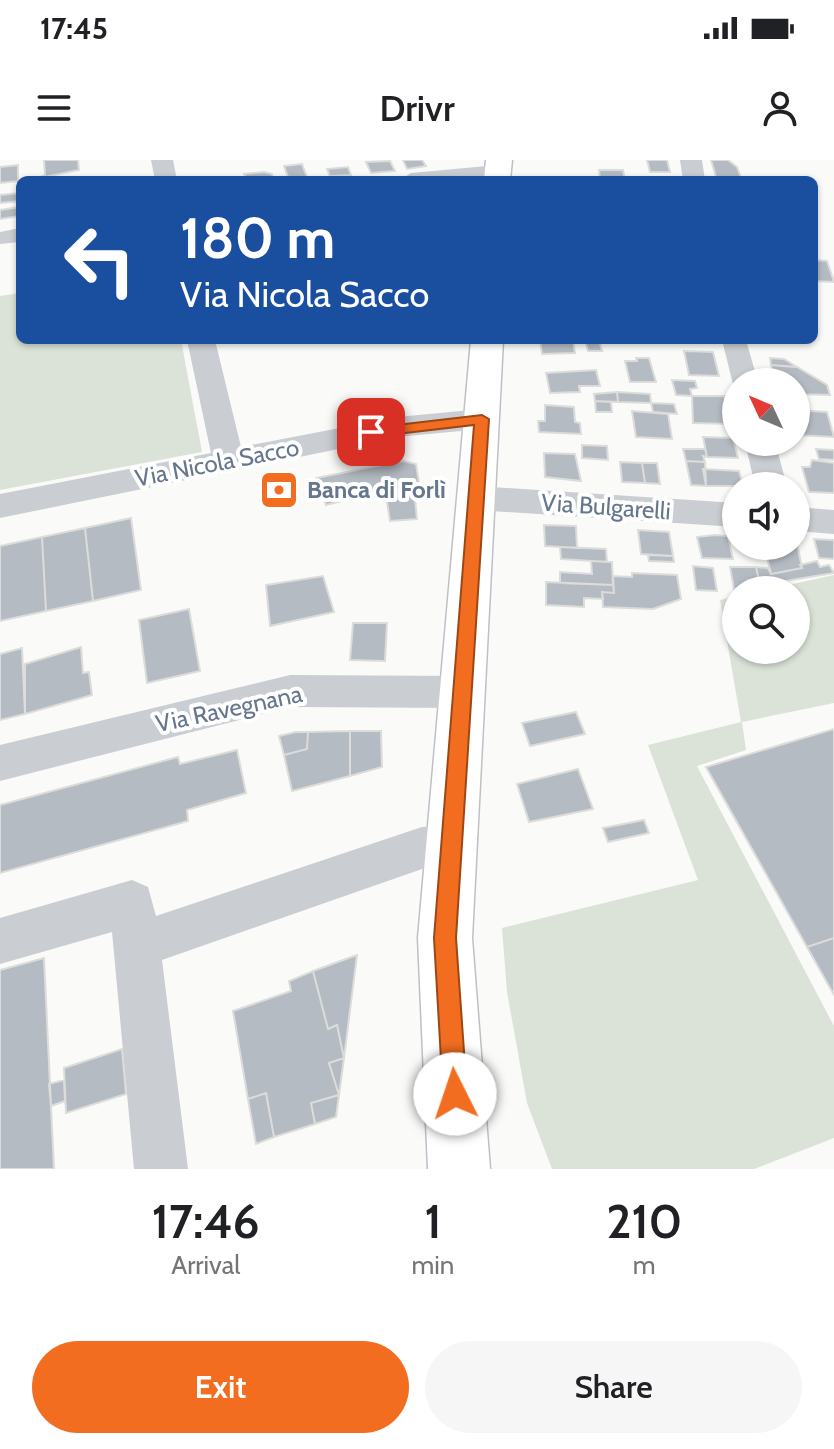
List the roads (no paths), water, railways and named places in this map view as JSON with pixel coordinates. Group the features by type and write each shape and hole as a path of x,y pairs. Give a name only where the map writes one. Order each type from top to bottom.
{"main road":[{"path":"460,1165 445,938 487,344"}],"street":[{"path":"450,176 498,171"},
{"path":"202,344 228,460"},
{"path":"734,344 740,368"},
{"name":"Via Nicola Sacco","path":"0,506 397,427 482,419"},
{"name":"Via Bulgarelli","path":"476,498 722,514"},
{"path":"810,520 834,522"},
{"name":"Via Ravegnana","path":"0,763 290,691 463,692"},
{"path":"136,946 422,848 452,847"},
{"path":"0,941 132,903 161,1169"}],"place":[{"name":"Banca di Forlì","path":"279,490"}]}
